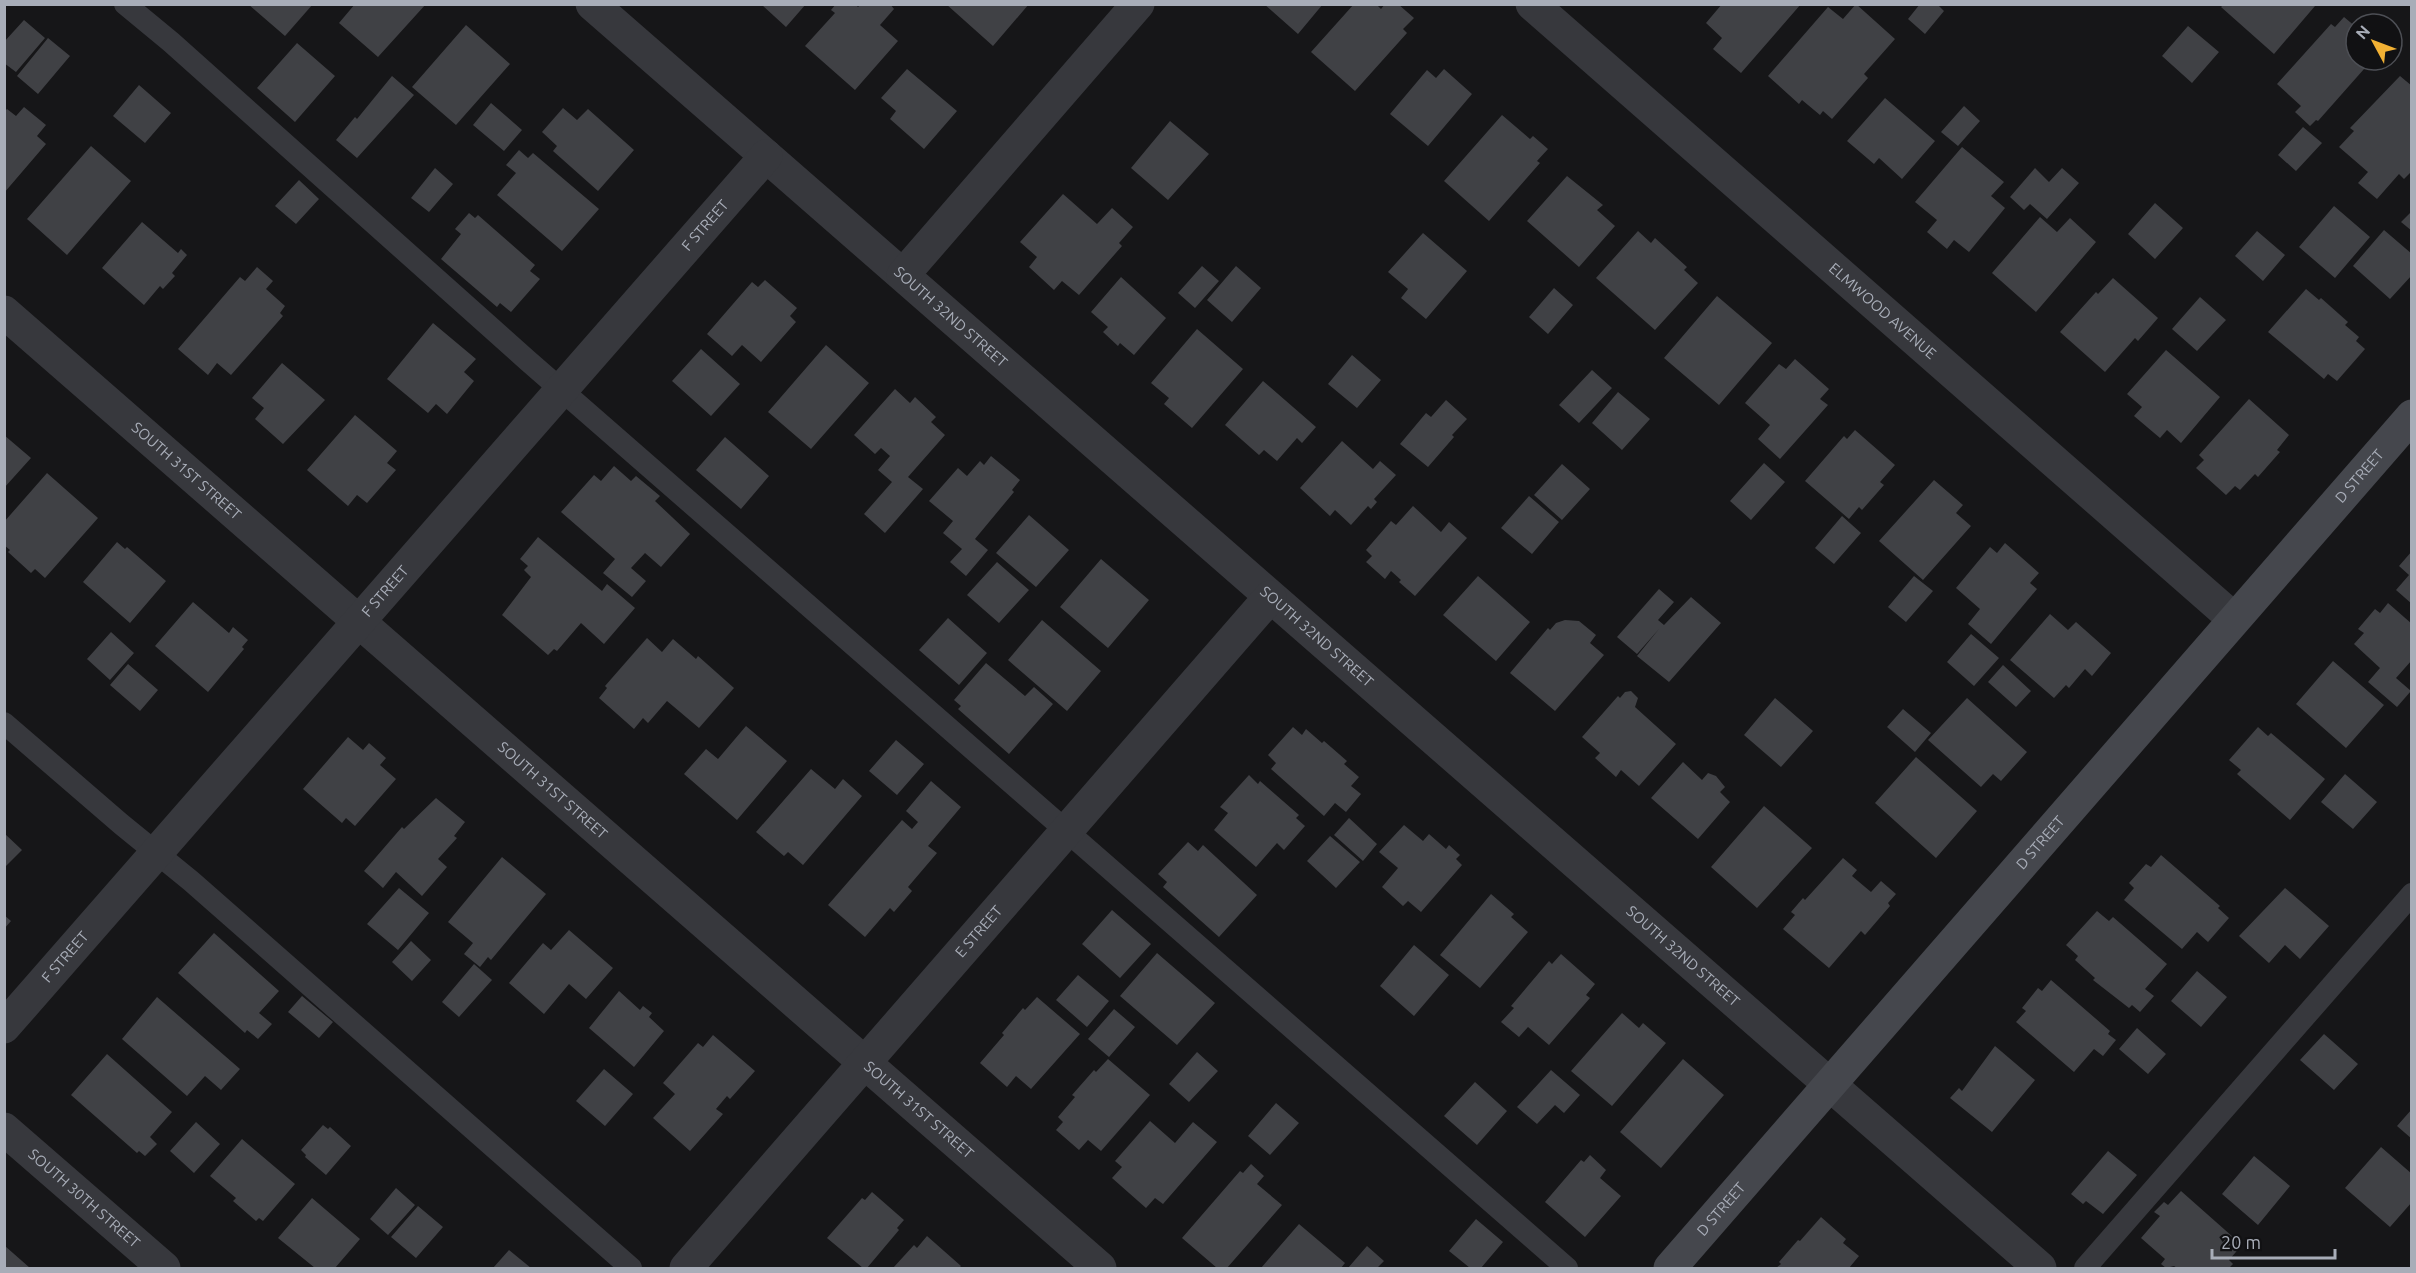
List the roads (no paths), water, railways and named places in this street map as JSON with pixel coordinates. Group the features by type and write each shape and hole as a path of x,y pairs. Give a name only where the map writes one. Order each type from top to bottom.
{"street":[{"name":"SOUTH 32ND STREET","path":"592,4 2040,1269"},
{"path":"903,275 1138,4"},
{"name":"ELMWOOD AVENUE","path":"1532,4 2234,619"},
{"name":"F STREET","path":"4,1027 766,156"},
{"name":"SOUTH 31ST STREET","path":"4,312 1100,1269"},
{"name":"D STREET","path":"1670,1269 2412,416"},
{"name":"E STREET","path":"686,1269 1270,597"},
{"name":"SOUTH 30TH STREET","path":"4,1129 164,1269"}],"lane":[{"path":"125,4 1568,1269"},
{"path":"4,723 191,881 631,1269"},
{"path":"2085,1269 2412,894"}]}
